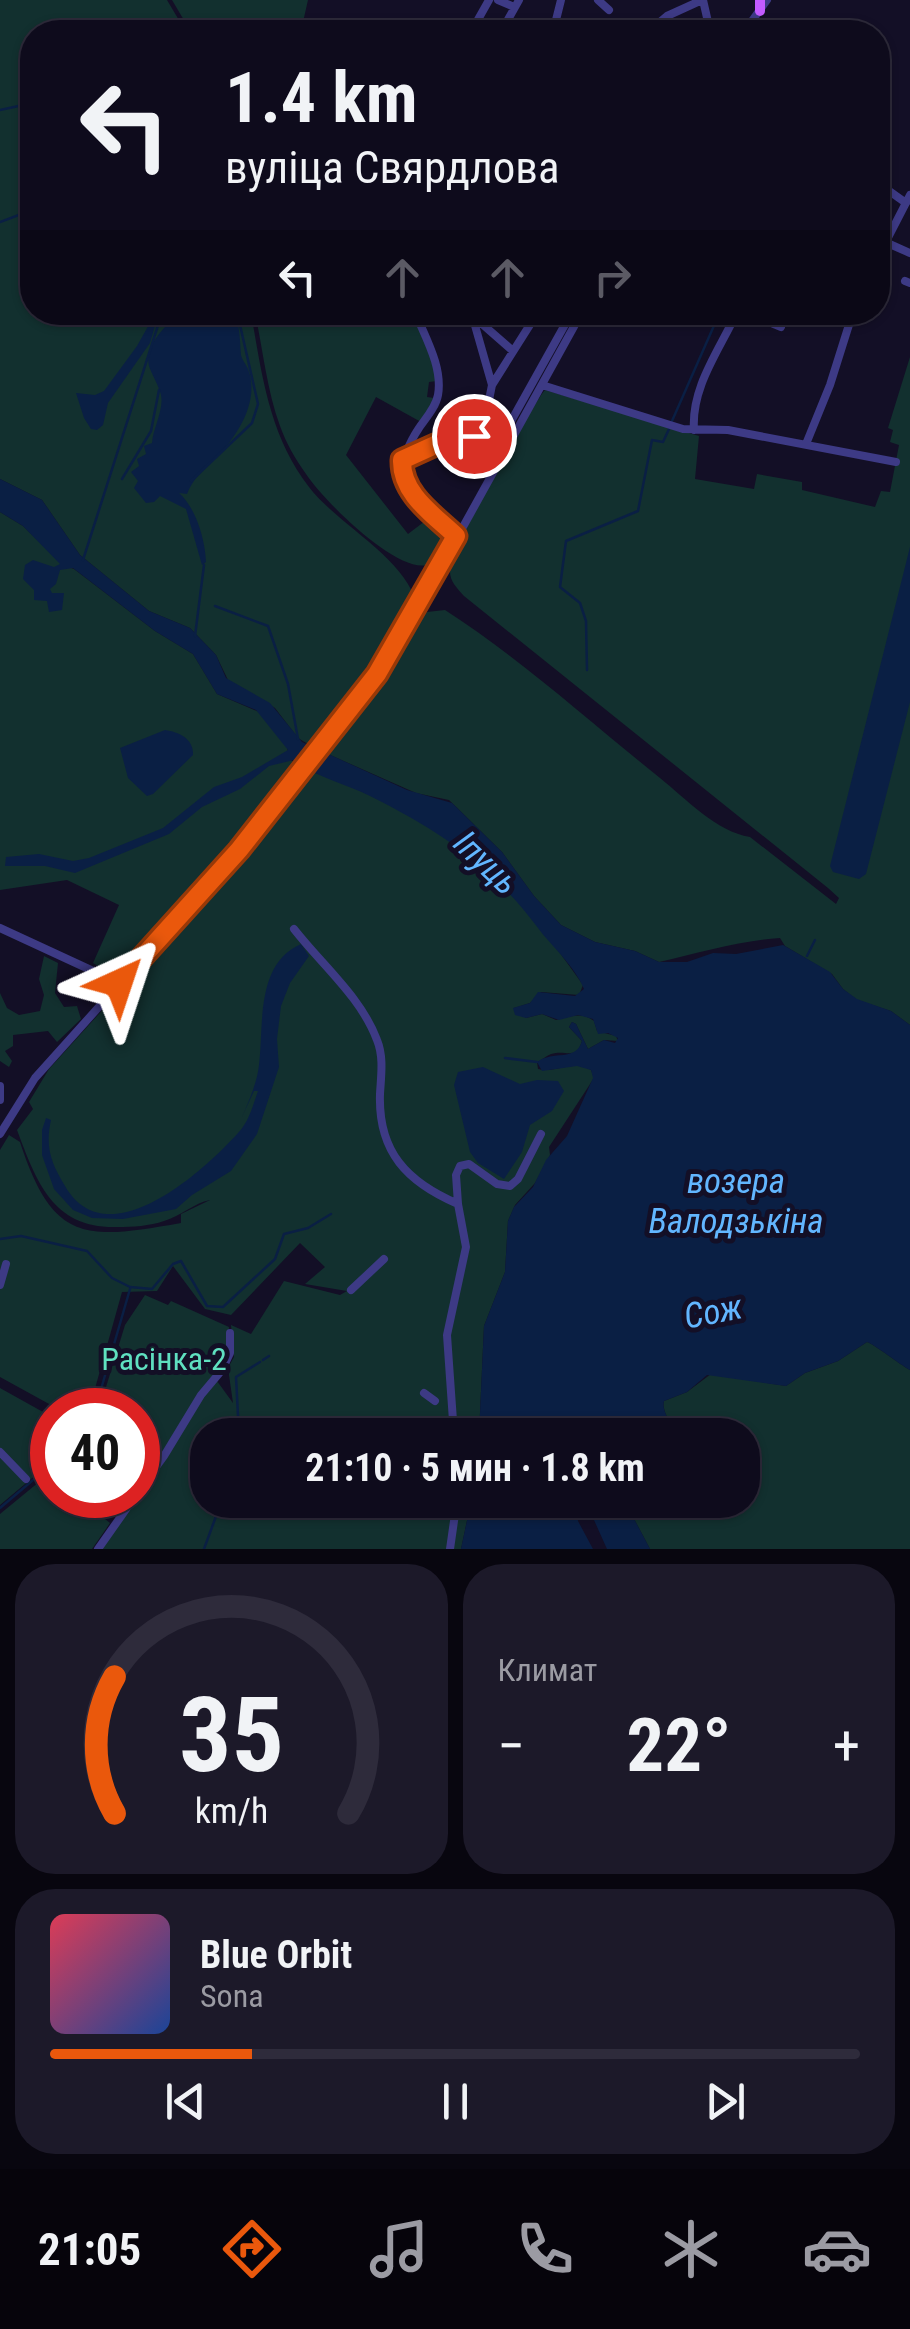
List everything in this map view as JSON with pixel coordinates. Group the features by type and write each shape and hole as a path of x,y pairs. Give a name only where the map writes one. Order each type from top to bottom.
{"street":[{"path":"498,0 516,3"},
{"path":"598,0 609,10"},
{"path":"662,20 703,0"},
{"path":"890,233 908,199"},
{"path":"420,325 437,368 438,400 404,451 402,471 410,492 456,536"},
{"path":"475,325 492,385"},
{"path":"484,325 513,351"},
{"path":"489,432 486,410 492,385 530,325"},
{"path":"402,460 435,445 505,432 565,325"},
{"path":"0,1134 3,1121 35,1078 116,981 205,889 362,695 412,619 575,325"},
{"path":"694,430 692,408 704,373 731,325"},
{"path":"776,325 781,327"},
{"path":"806,444 849,325"},
{"path":"542,384 662,423 694,430 728,430 896,462"},
{"path":"0,928 116,981"},
{"path":"294,929 334,972 376,1037 381,1062 380,1122 391,1151 427,1191 458,1204"},
{"path":"0,1100 1,1087"},
{"path":"453,1418 447,1335 466,1247 456,1175 460,1166 469,1164 502,1187 510,1186 518,1179 541,1134"},
{"path":"351,1290 384,1259"},
{"path":"0,1284 6,1264"},
{"path":"160,1461 201,1395 222,1370 230,1354 230,1332"},
{"path":"424,1392 435,1401"},
{"path":"0,1452 26,1479"},
{"path":"98,1549 120,1518"},
{"path":"450,1549 454,1518"}],"green space":[{"path":"0,0 167,0 179,20 20,20 20,325 253,325 269,404 295,467 322,501 399,572 417,605 379,668 316,749 298,738 275,708 228,680 216,655 190,628 149,611 80,555 42,500 0,479"},
{"path":"172,0 308,0 303,20 184,20"},
{"path":"257,325 418,325 437,381 429,382 427,397 434,398 421,422 376,397 346,455 408,534 437,512 455,530 437,560 427,565 397,558 327,500 288,445 268,385"},
{"path":"910,357 910,1025 891,1011 857,1000 832,974 785,946 780,938 659,962 635,951 595,942 561,925 502,852 449,800 416,793 321,751 411,625 427,612 445,610 528,670 702,813 750,837 836,904 839,898 828,888 464,596 452,581 450,569 476,509 545,390 699,436 695,479 754,489 757,474 802,482 802,490 875,507 881,491 890,492 899,445 890,442 893,430 888,428"},
{"path":"0,512 23,526 63,565 193,654 217,694 259,712 287,746 289,759 303,767 243,842 119,979 93,963 119,905 67,880 0,890"},
{"path":"307,770 355,788 450,840 490,871 528,911 583,985 579,995 541,992 530,1003 514,1008 526,1018 542,1014 556,1020 585,1016 594,1021 597,1031 616,1036 618,1041 604,1040 588,1049 572,1022 569,1027 582,1041 577,1051 551,1054 537,1062 538,1069 545,1070 585,1067 594,1078 549,1147 550,1155 535,1183 515,1205 508,1221 505,1272 484,1326 480,1418 190,1418 190,1518 468,1518 461,1549 101,1549 122,1518 160,1518 160,1460 201,1398 217,1381 233,1403 228,1368 234,1357 231,1325 251,1334 284,1281 340,1295 347,1291 305,1284 325,1267 300,1243 231,1315 205,1309 173,1266 157,1291 122,1292 95,1388 30,1388 30,1394 0,1377 0,1150 9,1135 20,1142 46,1200 77,1227 120,1232 181,1223 181,1214 210,1200 147,1225 96,1226 78,1220 63,1211 41,1185 17,1130 33,1109 29,1102 49,1069 194,909"},
{"path":"44,956 58,963 55,993 64,1007 77,1006 81,1019 57,1042 48,1031 13,1035 13,1046 5,1051 12,1061 9,1067 0,1061 0,993 7,1008 19,1015 40,1011 44,995 39,979"},
{"name":"Расінка-2","path":"145,1295 168,1305 171,1301 229,1327 227,1354 219,1369 160,1455 160,1388 106,1388 125,1325"},
{"path":"867,1342 910,1370 910,1549 650,1549 634,1518 760,1518 760,1418 667,1418 664,1401 687,1392 711,1374 786,1386 805,1373 838,1361"},
{"path":"0,1388 30,1405 30,1480 0,1505"},
{"path":"30,1489 30,1518 104,1518 110,1523 92,1549 0,1549 0,1514"}],"water":[{"path":"149,325 155,325 150,343 108,403 103,425 91,429 76,393 95,395 104,391"},
{"path":"167,325 238,325 241,355 251,382 248,408 236,432 187,494 179,493 198,524 206,562 202,565 186,509 160,496 146,503 134,488 138,481 131,472 139,466 137,459 146,454 144,446 152,443 162,401 148,358"},
{"name":"возера Валодзькіна","path":"0,479 42,500 80,555 149,611 190,628 216,655 226,678 270,703 302,742 407,790 452,803 502,852 561,925 595,942 635,951 659,962 687,962 713,953 736,954 783,945 830,972 857,999 891,1011 910,1025 910,1370 867,1342 786,1386 707,1375 687,1392 664,1401 667,1418 480,1418 484,1326 505,1272 508,1221 514,1207 533,1187 546,1160 567,1136 593,1078 591,1070 577,1066 542,1071 537,1062 569,1054 579,1047 582,1041 569,1027 572,1022 588,1049 604,1040 615,1043 618,1038 598,1034 593,1019 578,1015 559,1020 542,1014 526,1018 515,1015 513,1008 530,1003 538,992 575,996 584,989 569,964 520,906 483,868 442,837 395,809 294,760 269,766 240,789 202,807 169,834 75,873 45,866 5,866 6,857 39,854 73,861 89,858 163,828 214,787 242,777 288,750 256,710 217,694 193,654 155,631 73,568 60,570 50,589 52,593 64,593 62,610 49,612 47,601 34,600 34,590 23,579 25,565 33,560 54,567 60,564 23,526 0,512"},
{"path":"910,547 910,702 866,874 859,879 833,872 830,866"},
{"path":"165,730 185,737 193,755 147,796 128,778 120,748"},
{"path":"301,944 309,956 290,983 281,1006 279,1067 257,1134 231,1171 176,1209 123,1219 92,1218 73,1210 54,1189 42,1155 46,1118 51,1120 49,1147 53,1162 65,1186 83,1206 105,1214 129,1211 179,1186 223,1149 248,1119 258,1091 254,1091 242,1117 258,1072 269,981 286,953"},
{"path":"483,1067 520,1084 558,1081 564,1091 552,1111 530,1125 522,1152 504,1179 478,1163 470,1152 454,1085 458,1072"},
{"path":"468,1518 578,1518 593,1549 461,1549"},
{"path":"593,1518 634,1518 650,1549 607,1549"}],"waterway":[{"path":"0,110 20,106"},
{"path":"0,222 20,214"},
{"path":"83,560 158,325"},
{"path":"191,481 252,423 258,404 240,325"},
{"path":"672,421 714,325"},
{"path":"122,479 151,431 159,390"},
{"path":"587,670 586,621 580,603 560,587 566,541 638,511 652,440 663,442 669,429"},
{"path":"195,636 204,565"},
{"path":"215,606 268,626 288,684 298,739"},
{"path":"807,956 815,940"},
{"path":"505,1058 537,1062"},
{"path":"0,1239 21,1236 87,1251 112,1278 130,1287 152,1289 173,1264 181,1261 207,1306 223,1307 275,1259 284,1234 308,1228 331,1214"},
{"path":"101,1388 130,1289"},
{"path":"263,1360 269,1356"},
{"path":"238,1418 236,1377 260,1362"},
{"path":"0,1508 30,1483"},
{"path":"204,1549 215,1518"}],"route":[{"path":"119,983 239,850 377,674 412,619 456,536 410,492 402,460 435,445 474,436"}],"water label":[{"name":"Іпуць","path":"486,863"},
{"name":"Сож","path":"713,1312"}]}
